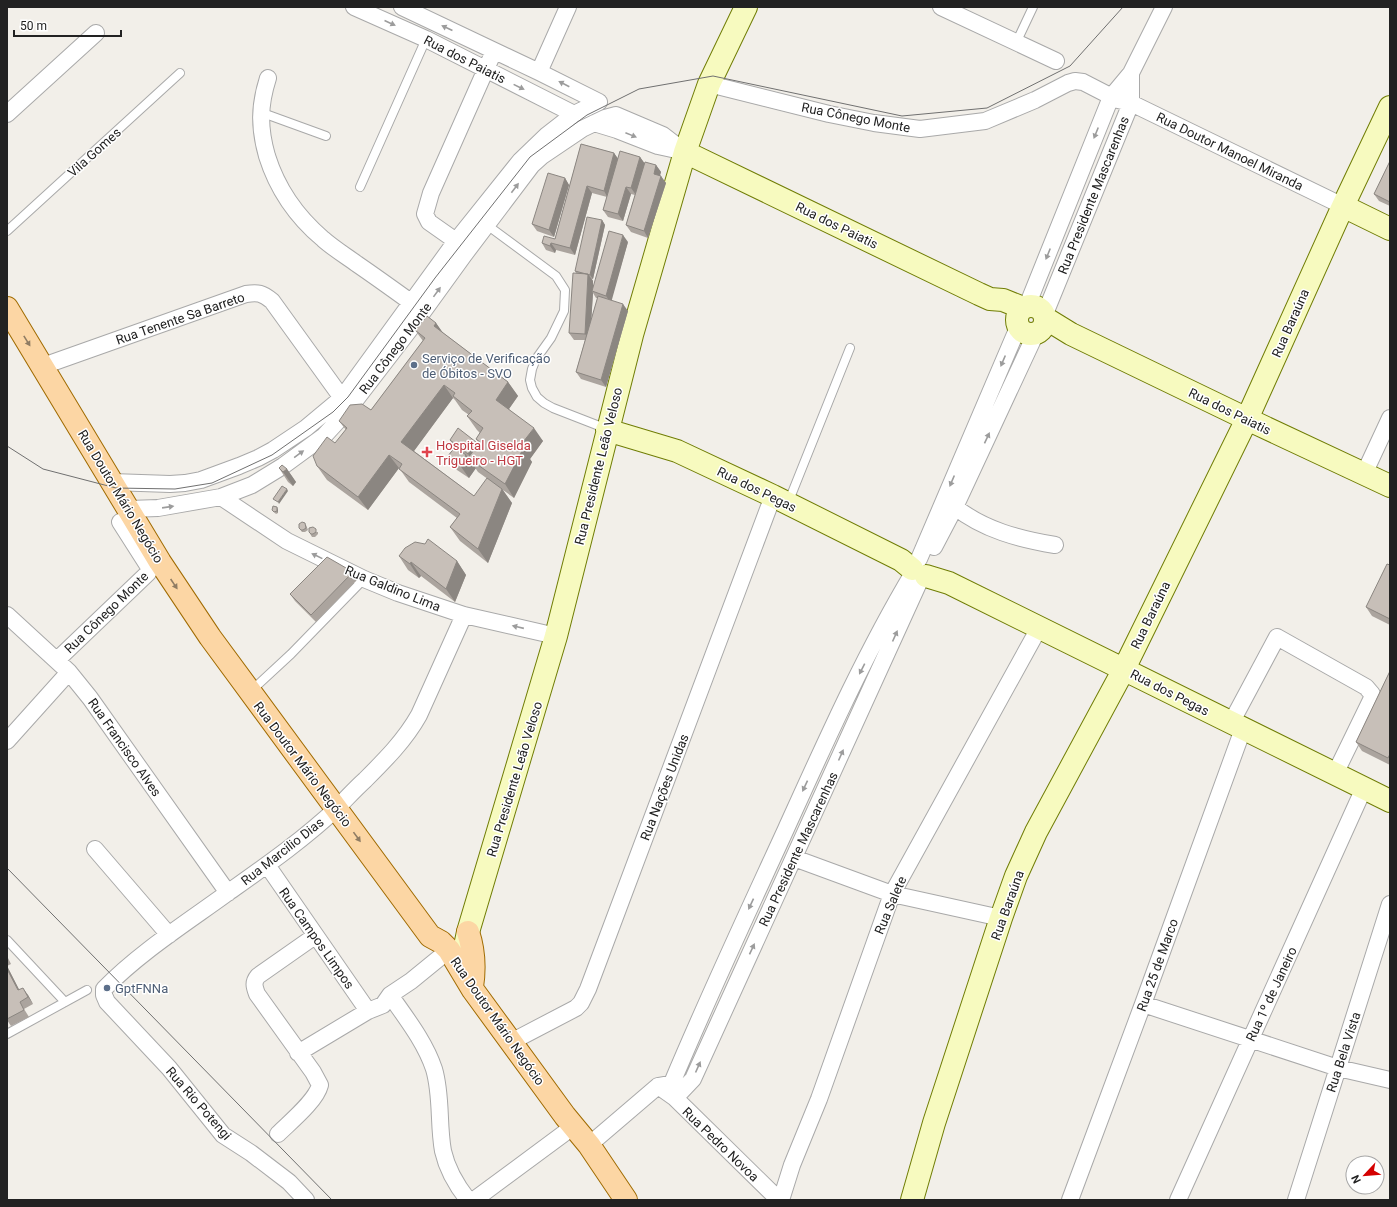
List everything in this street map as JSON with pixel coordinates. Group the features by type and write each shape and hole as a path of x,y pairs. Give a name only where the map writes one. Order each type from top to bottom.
{"main road":[{"name":"Rua Presidente Leão Veloso","path":"450,953 468,932 556,636 607,430 645,288 685,152 710,84 746,7"},
{"name":"Rua Baraúna","path":"912,1200 934,1124 1016,876 1036,832 1124,669 1247,419 1343,206 1390,107"},
{"name":"Rua dos Paiatis","path":"685,152 990,299 1002,300 1031,320 1071,334 1390,486"},
{"name":"Rua Doutor Manoel Miranda","path":"1343,206 1390,229"},
{"name":"Rua Doutor Mário Negócio","path":"7,308 112,482 124,516 160,562 210,637 430,936 450,953 511,1042 565,1116 589,1145 626,1200"},
{"name":"Rua dos Pegas","path":"607,430 677,451 918,567 1390,801"},
{"path":"450,953 468,932"},
{"path":"468,932 472,946 474,973 472,987"}],"street":[{"name":"Rua dos Paiatis","path":"354,7 426,39 574,114"},
{"path":"539,72 568,7"},
{"path":"941,7 1056,61"},
{"name":"Rua Presidente Mascarenhas","path":"668,1089 703,1009 831,730 894,604 955,507 1031,320 1111,97 1131,73 1164,7"},
{"name":"Rua dos Paiatis","path":"408,10 599,102"},
{"path":"407,31 408,10"},
{"path":"7,114 96,33"},
{"path":"456,242 429,222 425,214 431,193 494,51"},
{"name":"Rua Presidente Mascarenhas","path":"589,1145 668,1089 693,1079 794,858 918,567 1131,103 1131,73"},
{"path":"268,78 262,94 260,112 264,142 272,169 280,187 302,218 323,239 412,303"},
{"name":"Rua Doutor Manoel Miranda","path":"1068,83 1075,81 1083,82 1111,97 1131,103 1343,206"},
{"name":"Rua Cônego Monte","path":"710,84 829,114 920,129 985,121 1035,100 1068,83"},
{"name":"Rua Cônego Monte","path":"112,482 154,484 185,483 201,480 221,474 273,450 306,428 342,398 456,242 520,161 547,135 574,114 599,102"},
{"name":"Rua dos Paiatis","path":"616,116 663,135 685,152"},
{"name":"Rua Cônego Monte","path":"57,660 148,573 150,569 124,516 158,508 221,497 252,485 283,466 324,436 348,411 532,165 548,152 582,129 605,118 616,116"},
{"name":"Rua dos Paiatis","path":"594,123 658,146 685,152"},
{"name":"Rua Tenente Sa Barreto","path":"43,366 238,297 257,292 272,301 342,398"},
{"path":"1364,474 1390,418"},
{"name":"Rua Galdino Lima","path":"221,497 287,541 364,579 398,593 464,615 556,636"},
{"name":"Rua Nações Unidas","path":"511,1042 576,1008 581,1003 588,989 780,500"},
{"path":"955,507 968,517 1002,533 1055,546"},
{"name":"Rua Francisco Alves","path":"7,615 57,660 90,698 228,893"},
{"name":"Rua Marcilio Dias","path":"104,995 104,989 114,978 169,934 267,865 303,837 336,808 389,755 412,728 419,715 464,615"},
{"name":"Rua Salete","path":"780,1200 892,894 1039,628"},
{"name":"Rua 25 de Marco","path":"1070,1200 1143,1004 1237,726 1277,638 1366,687 1372,694 1372,698 1335,774"},
{"name":"Rua Cônego Monte","path":"7,741 69,672"},
{"name":"Rua 1º de Janeiro","path":"1178,1200 1364,788"},
{"path":"95,849 169,934"},
{"path":"794,858 892,894 1001,918"},
{"name":"Rua Campos Limpos","path":"267,865 368,1011"},
{"name":"Rua Bela Vista","path":"1296,1200 1390,904"},
{"path":"278,1134 316,1095 320,1085 318,1080 257,994 254,986 254,980 315,936"},
{"path":"298,1052 368,1011 383,1005 390,995 450,953"},
{"name":"Rua Rio Potengi","path":"104,995 107,1002 169,1068 223,1135 251,1153 289,1182 306,1200"},
{"path":"390,995 413,1028 433,1068 437,1084 443,1152 455,1181 468,1200"},
{"path":"1143,1004 1338,1068 1390,1080"},
{"name":"Rua Pedro Novoa","path":"668,1089 780,1200"},
{"path":"474,1200 574,1126"}],"lane":[{"path":"1016,43 1033,7"},
{"path":"360,187 426,39"},
{"name":"Vila Gomes","path":"7,231 180,73"},
{"path":"260,112 326,136"},
{"path":"487,225 556,276 565,290 564,311 551,338 536,359 532,369 530,380 537,397 553,408 607,430"},
{"path":"780,500 850,348"},
{"path":"250,692 291,654 364,579"},
{"path":"7,940 65,1002"},
{"path":"7,1034 87,990"}],"building":[{"path":"581,144 614,153 604,191 587,186 570,248 551,243 550,246 542,243 544,236 555,239"},
{"path":"620,151 640,157 631,188 626,187 618,214 603,210"},
{"path":"1390,161 1390,202 1374,194"},
{"path":"645,162 656,165 654,174 661,176 644,231 626,225"},
{"path":"548,173 565,178 549,230 532,224"},
{"path":"587,217 602,220 590,275 575,271"},
{"path":"609,231 623,235 606,296 592,291"},
{"path":"573,273 588,274 585,334 569,333"},
{"path":"598,296 623,304 601,380 576,372"},
{"path":"427,316 436,323 434,326 508,382 496,400 534,428 520,446 523,449 505,484 468,458 480,442 476,439 483,428 467,416 472,411 453,396 455,393 444,385 401,442 474,496 487,478 502,489 478,549 450,527 460,514 399,469 402,464 389,455 358,497 317,466 313,456 327,437 335,443 347,428 339,421 350,405 362,404 371,410 425,338 415,330"},
{"path":"458,428 476,442 468,454 450,440"},
{"path":"455,447 466,455 459,464 448,456"},
{"path":"282,465 287,469 283,472 279,468"},
{"path":"282,486 287,489 278,502 273,499"},
{"path":"273,506 277,507 277,511 274,512 272,510"},
{"path":"302,522 305,523 306,528 301,530 299,528 299,524"},
{"path":"313,527 316,529 316,532 311,534 309,532 309,528"},
{"path":"428,539 457,561 446,589 411,562 410,564 399,556 405,548 415,542 425,544"},
{"path":"327,557 353,572 311,615 290,594"},
{"path":"1387,564 1390,565 1390,619 1366,607"},
{"path":"1390,671 1390,754 1388,758 1356,742"},
{"path":"7,969 18,990 23,988 28,997 20,1002 24,1010 7,1019"}],"tram line":[{"path":"7,446 43,469 116,488 175,489 212,483 272,455 333,412 348,397 435,278 530,157 587,115 639,89 713,76 902,116 987,108 1070,66 1123,7"},
{"path":"7,868 332,1200"}],"place":[{"name":"Serviço de Verificação de Óbitos - SVO","path":"414,365"},
{"name":"Hospital Giselda Trigueiro - HGT","path":"427,452"},
{"name":"GptFNNa","path":"107,988"}]}
